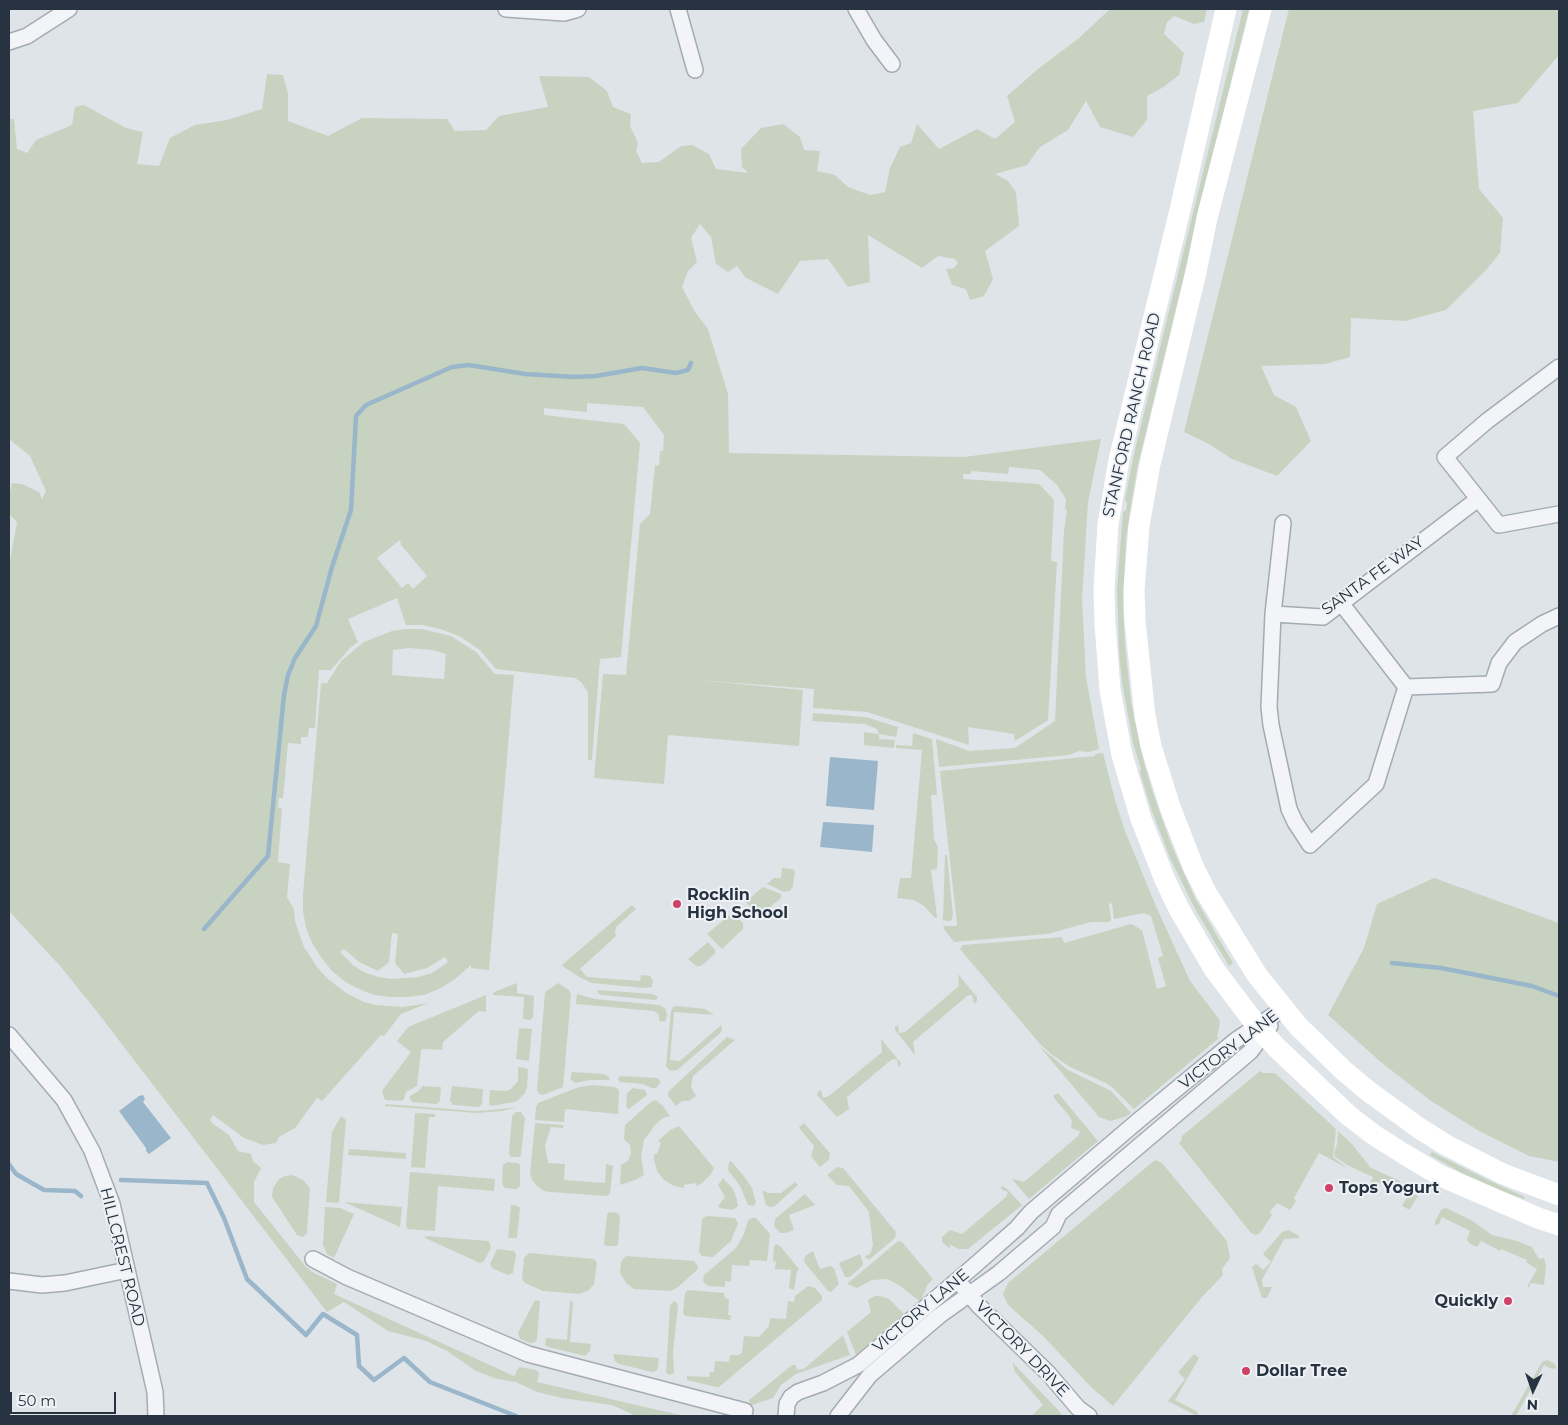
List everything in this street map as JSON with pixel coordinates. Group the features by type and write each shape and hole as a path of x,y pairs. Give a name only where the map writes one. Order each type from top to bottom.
{"main road":[{"name":"STANFORD RANCH ROAD","path":"1226,9 1120,460 1108,524 1105,557 1105,624 1110,690 1122,755 1141,819 1165,880 1214,969 1260,1030 1305,1076 1348,1115 1374,1135 1441,1176 1538,1218 1559,1225"},
{"name":"STANFORD RANCH ROAD","path":"1261,9 1207,218 1150,464 1139,526 1136,558 1135,621 1137,653 1145,716 1160,777 1175,822 1193,866 1211,901 1257,976 1283,1009 1343,1070 1368,1091 1419,1128 1446,1145 1503,1174 1559,1194"}],"street":[{"path":"9,42 27,36 69,9"},
{"path":"506,9 564,13 578,9"},
{"path":"678,9 695,70"},
{"path":"856,9 874,40 892,64"},
{"path":"1559,367 1487,421 1445,457 1499,525 1559,514"},
{"name":"SANTA FE WAY","path":"1272,614 1323,617 1478,499"},
{"path":"1283,523 1272,614 1271,725 1289,809 1310,845 1376,784 1406,687"},
{"path":"1340,603 1406,687"},
{"path":"1406,687 1492,684 1499,663 1515,642 1542,624 1559,616"},
{"name":"VICTORY LANE","path":"786,1416 787,1404 791,1397 858,1365 1018,1228 1031,1212 1140,1120 1236,1040 1260,1030 1283,1009"},
{"name":"VICTORY LANE","path":"838,1416 870,1375 938,1316 999,1272 1053,1227 1059,1214 1250,1052 1260,1030"},
{"name":"HILLCREST ROAD","path":"9,1036 64,1100 92,1151 112,1204 155,1392 156,1416"},
{"path":"313,1259 347,1276 528,1354 745,1412"},
{"path":"9,1281 42,1285 64,1283 127,1270"},
{"name":"VICTORY DRIVE","path":"956,1280 1048,1373 1078,1408 1090,1416"}],"green space":[{"path":"1110,9 1207,9 1204,22 1194,24 1174,16 1167,22 1164,34 1184,53 1179,75 1162,88 1147,96 1147,120 1133,137 1100,127 1086,101 1068,130 1040,147 1027,165 995,174 1008,181 1016,192 1019,226 985,251 993,279 984,296 970,300 966,289 952,285 946,269 954,268 958,263 955,259 938,256 922,268 868,235 870,282 848,287 828,259 800,261 778,294 746,278 737,266 728,272 716,264 711,237 700,224 691,238 697,262 688,271 682,287 695,312 708,329 728,394 729,453 964,457 1101,439 1088,502 1082,599 1086,677 1099,749 1089,752 1079,751 1069,755 939,767 936,739 969,751 1015,748 1055,721 1064,531 1067,510 1065,509 1066,499 1057,485 1040,470 1009,467 1008,474 971,471 971,474 963,474 963,479 1039,484 1054,500 1051,561 1057,562 1048,720 1015,741 1014,734 968,727 969,745 867,712 813,708 814,689 697,680 803,690 799,746 668,735 664,784 594,778 603,674 626,675 640,524 650,514 655,465 659,466 660,451 663,451 664,435 643,407 587,403 587,412 544,408 544,415 624,424 640,443 621,657 600,659 592,760 588,760 588,692 581,682 575,678 496,669 480,650 459,636 422,625 406,625 397,598 348,619 358,642 350,648 331,670 319,670 315,728 309,728 308,737 301,737 301,744 288,743 283,798 279,798 278,808 282,808 278,862 290,864 287,897 294,909 295,921 304,947 317,967 328,979 346,993 364,1002 376,1005 403,1007 428,1003 401,1014 384,1036 381,1035 322,1101 317,1098 295,1128 279,1137 276,1143 263,1145 244,1138 213,1115 210,1120 229,1135 238,1151 251,1154 253,1161 261,1168 254,1182 254,1202 306,1267 337,1284 334,1294 514,1376 519,1367 536,1370 539,1373 537,1382 684,1416 636,1416 612,1405 562,1398 537,1392 516,1382 497,1379 476,1371 447,1351 426,1341 388,1331 344,1302 327,1312 98,1013 61,967 9,911 9,566 17,522 10,515 10,492 12,483 22,484 39,492 42,499 46,491 30,456 9,439 9,119 14,119 17,149 27,153 36,140 72,125 75,107 84,105 126,128 143,132 137,164 159,166 170,138 195,125 227,120 262,109 267,74 283,75 288,93 288,121 328,136 362,118 447,119 455,131 486,130 499,116 548,107 539,76 589,77 607,91 613,107 631,114 630,126 638,143 636,151 642,163 659,162 681,146 692,145 709,154 716,169 748,173 742,167 741,149 761,128 783,124 800,137 804,150 820,151 817,171 835,175 848,187 870,195 885,192 890,168 900,147 911,143 917,124 939,149 977,129 995,139 1015,122 1007,96 1038,69 1079,38","holes":["400,540 401,545 427,576 413,589 408,583 402,588 377,558"]},
{"path":"1243,9 1249,9 1137,469 1126,537 1123,606 1131,701 1143,759 1153,793 1171,844 1195,898 1233,963 1229,966 1195,909 1170,858 1140,773 1141,769 1133,743 1122,682 1117,589 1123,512 1126,510 1127,504 1125,499 1134,454"},
{"path":"1289,9 1559,9 1559,55 1518,103 1473,111 1479,189 1503,218 1500,253 1486,270 1446,310 1405,321 1351,318 1350,357 1325,364 1261,366 1274,395 1296,407 1311,441 1277,476 1232,459 1209,444 1184,432"},
{"path":"422,629 451,636 476,652 495,674 514,675 489,970 471,968 471,965 454,980 439,989 424,995 407,997 374,995 344,981 331,970 312,943 306,928 303,911 321,683 327,683 341,661 364,642 392,631","holes":["409,648 433,650 446,654 444,679 392,675 393,650","392,933 398,934 395,963 404,974 427,968 445,957 448,962 432,973 419,977 392,979 366,973 354,966 340,952 344,949 359,962 378,971 389,962"]},
{"path":"813,713 866,717 898,727 896,737 879,734 877,729 865,724 812,721"},
{"path":"864,732 879,734 879,739 895,740 894,748 864,745"},
{"path":"913,733 932,739 937,795 931,795 934,839 938,847 937,869 931,870 937,917 935,918 924,906 914,900 897,898 900,878 911,878 922,750 896,748 896,745 912,746"},
{"path":"1103,753 1125,831 1155,904 1190,981 1219,1019 1220,1023 1217,1037 1219,1038 1134,1109 1106,1083 1070,1067 1040,1044 960,949 963,945 1062,937 1064,943 1131,924 1142,930 1157,989 1166,986 1158,958 1163,956 1151,916 1144,913 1114,919 1112,903 1109,904 1111,920 1109,922 1091,922 1047,934 954,942 943,928 944,926 956,926 957,924 940,771 1095,756 1095,754"},
{"path":"945,855 947,855 953,915 951,921 943,920"},
{"path":"782,868 795,871 793,886 790,891 784,892 767,884 774,878 781,878"},
{"path":"1434,878 1559,923 1559,1162 1529,1156 1479,1131 1431,1101 1382,1063 1328,1015 1364,948 1377,904"},
{"path":"763,887 781,894 781,898 758,915 743,899 748,894 751,897"},
{"path":"632,905 636,909 616,927 616,936 580,969 587,977 640,981 641,975 650,976 653,981 652,987 592,983 579,977 562,965"},
{"path":"732,913 743,923 743,929 722,949 707,934"},
{"path":"708,942 715,950 715,954 701,966 696,966 688,959"},
{"path":"958,974 977,997 977,1001 974,1004 972,995 967,996 913,1042 915,1055 895,1030 895,1027 898,1025 899,1033 905,1032 959,986"},
{"path":"517,983 517,993 534,996 533,1017 530,1020 523,1019 524,997 493,995 494,992"},
{"path":"558,983 569,990 571,995 563,1087 543,1095 539,1094 537,1090 545,992"},
{"path":"598,990 653,994 658,997 656,1000 602,995 598,993"},
{"path":"577,994 595,999 659,1005 665,1008 667,1015 665,1022 659,1021 659,1015 654,1011 576,1004"},
{"path":"486,995 486,1012 479,1011 443,1042 442,1050 421,1050 417,1086 406,1092 402,1101 386,1100 382,1091 411,1052 397,1041 408,1027"},
{"path":"673,1007 705,1009 714,1015 674,1012 670,1060 680,1061 721,1025 722,1028 718,1035 677,1070 670,1071 666,1066 671,1011"},
{"path":"519,1028 532,1029 529,1061 516,1059"},
{"path":"727,1037 735,1040 693,1076 691,1087 696,1096 689,1101 682,1101 676,1106 668,1096 668,1092"},
{"path":"881,1039 901,1063 900,1066 898,1067 897,1059 891,1060 847,1097 849,1109 837,1117 817,1095 818,1092 821,1090 823,1098 829,1096 882,1052"},
{"path":"1039,1046 1068,1070 1111,1091 1131,1113 1125,1117 1110,1121 1099,1117"},
{"path":"518,1067 528,1070 525,1093 514,1102 491,1106 489,1103 490,1090 506,1091 511,1089 518,1081"},
{"path":"1260,1071 1263,1073 1275,1073 1336,1129 1333,1157 1347,1168 1319,1153 1294,1198 1296,1201 1290,1210 1277,1203 1270,1212 1272,1215 1260,1233 1256,1235 1251,1233 1179,1143 1182,1140 1182,1136"},
{"path":"572,1072 604,1074 610,1078 609,1080 590,1080 575,1083 570,1079"},
{"path":"620,1076 658,1078 661,1082 656,1088 652,1088 643,1084 620,1082 618,1079"},
{"path":"592,1085 618,1089 618,1114 565,1109 564,1122 535,1120 538,1103 579,1087"},
{"path":"422,1086 441,1087 440,1101 437,1104 412,1102 410,1096 420,1090"},
{"path":"452,1086 483,1089 482,1104 479,1107 453,1105 450,1101"},
{"path":"633,1088 645,1090 647,1095 629,1109 626,1107 627,1093"},
{"path":"1058,1093 1098,1141 1029,1199 1012,1179 1024,1182 1078,1136 1080,1131 1071,1128 1072,1122 1070,1117 1054,1098 1054,1095"},
{"path":"656,1100 670,1116 663,1118 655,1125 644,1140 641,1156 644,1175 620,1185 621,1165 628,1161 631,1153 630,1145 624,1139 625,1125 652,1101"},
{"path":"386,1104 475,1111 517,1107 502,1111 477,1113 385,1106"},
{"path":"516,1112 521,1112 525,1118 521,1155 519,1157 511,1157 509,1154 512,1116"},
{"path":"415,1114 435,1114 435,1117 429,1117 425,1168 411,1167"},
{"path":"341,1116 346,1120 339,1203 326,1202 332,1132"},
{"path":"535,1123 563,1125 563,1128 551,1127 545,1146 548,1163 565,1164 564,1180 605,1183 606,1164 613,1166 610,1194 606,1196 551,1192 544,1191 538,1187 530,1174"},
{"path":"804,1123 830,1153 829,1160 820,1167 811,1156 814,1146 799,1127"},
{"path":"679,1126 714,1168 711,1174 697,1186 695,1183 684,1185 684,1188 674,1186 664,1180 657,1171 654,1154 657,1154 661,1143 658,1141 670,1130"},
{"path":"1338,1131 1352,1144 1371,1168 1398,1180 1414,1191 1414,1194 1418,1196 1410,1209 1402,1206 1407,1197 1383,1180 1375,1189 1370,1189 1363,1184 1364,1182 1370,1184 1373,1177 1335,1157"},
{"path":"349,1149 406,1153 406,1159 348,1155"},
{"path":"1432,1152 1525,1197 1524,1199 1499,1191 1474,1180 1430,1155"},
{"path":"1155,1160 1162,1163 1227,1241 1230,1258 1222,1269 1223,1275 1202,1297 1113,1406 1091,1387 1043,1336 1008,1305 1003,1294 1008,1283"},
{"path":"731,1161 752,1188 756,1202 754,1206 748,1205 740,1186 728,1170 729,1162"},
{"path":"507,1162 520,1165 520,1186 516,1189 505,1188 502,1184 503,1165"},
{"path":"837,1167 843,1168 896,1232 895,1238 870,1259 867,1259 865,1256 870,1254 873,1245 869,1212 849,1186 837,1185 827,1175"},
{"path":"410,1172 495,1179 494,1191 438,1186 435,1231 408,1229 406,1226"},
{"path":"292,1175 303,1180 310,1188 307,1233 303,1237 297,1235 272,1197 273,1188 279,1179"},
{"path":"723,1178 733,1189 737,1200 738,1206 733,1210 718,1206 725,1197 718,1185"},
{"path":"795,1182 798,1185 775,1206 770,1207 766,1205 762,1190 768,1193 781,1193"},
{"path":"1002,1186 1022,1205 968,1249 959,1249 951,1245 949,1248 942,1242 942,1237 950,1230 962,1234 1006,1197 1008,1192 1001,1189"},
{"path":"805,1194 815,1205 789,1215 794,1230 780,1233 774,1226 775,1219"},
{"path":"344,1202 402,1207 400,1227"},
{"path":"511,1205 520,1208 517,1238 508,1238"},
{"path":"325,1207 340,1208 354,1214 334,1258 327,1254 323,1245"},
{"path":"1446,1208 1471,1220 1492,1235 1532,1247 1539,1259 1544,1258 1546,1265 1544,1285 1530,1283 1530,1287 1527,1287 1537,1269 1526,1262 1527,1260 1501,1249 1500,1251 1481,1241 1477,1247 1470,1244 1467,1240 1470,1231 1442,1217 1439,1224 1435,1225 1435,1221 1442,1209"},
{"path":"609,1212 618,1213 620,1216 618,1244 616,1246 606,1246 604,1244 607,1215"},
{"path":"708,1216 735,1218 738,1223 731,1241 713,1257 702,1256 699,1252 702,1220"},
{"path":"756,1218 770,1234 767,1261 750,1260 749,1266 732,1265 731,1282 725,1281 725,1287 705,1284 703,1281 704,1275 736,1248 744,1234 748,1220"},
{"path":"1288,1230 1298,1235 1299,1238 1284,1239 1262,1280 1263,1287 1272,1287 1267,1298 1262,1298 1252,1267 1256,1264 1263,1270 1271,1262 1263,1254 1282,1232"},
{"path":"425,1236 489,1241 491,1248 484,1261 480,1263 425,1238"},
{"path":"898,1241 902,1242 933,1279 928,1284 921,1300 919,1301 899,1285 887,1279 872,1280 857,1288 847,1284"},
{"path":"776,1244 780,1246 799,1269 794,1290 789,1288 791,1270 775,1269 776,1262 773,1261 774,1246"},
{"path":"497,1249 514,1251 516,1255 513,1273 508,1275 492,1268 490,1264"},
{"path":"813,1251 820,1269 830,1266 834,1268 839,1284 831,1292 828,1291 804,1262 805,1256"},
{"path":"529,1253 594,1259 597,1263 594,1284 589,1290 580,1294 543,1291 525,1283 522,1279 524,1258"},
{"path":"860,1254 863,1265 850,1277 845,1277 839,1263"},
{"path":"626,1256 694,1261 698,1269 671,1291 634,1289 626,1283 620,1273 621,1262"},
{"path":"808,1286 815,1288 822,1296 822,1300 719,1387 687,1380 687,1376 709,1377 710,1372 714,1372 715,1361 728,1362 730,1355 742,1353 744,1336 759,1337 769,1326 770,1318 786,1319 788,1301 794,1302 795,1296"},
{"path":"688,1290 724,1293 725,1298 729,1299 728,1315 731,1315 730,1320 685,1316 683,1313 685,1293"},
{"path":"875,1296 889,1299 904,1314 856,1355 847,1332 871,1312 868,1300"},
{"path":"535,1300 540,1301 537,1339 535,1342 530,1343 520,1339 518,1333"},
{"path":"570,1301 573,1302 570,1342 591,1344 590,1351 585,1356 545,1345 546,1338 567,1340"},
{"path":"674,1301 678,1306 673,1352 674,1373 670,1375 666,1373 670,1305"},
{"path":"843,1335 850,1355 796,1374 781,1385 773,1398 750,1405 749,1400 792,1365 796,1365 797,1370 804,1369"},
{"path":"613,1354 659,1358 658,1368 652,1372 619,1364 615,1361"},
{"path":"1194,1354 1199,1358 1175,1400 1198,1412 1197,1416 1168,1401 1185,1379 1178,1372"},
{"path":"1547,1360 1555,1364 1556,1368 1552,1369 1544,1365 1516,1416 1511,1416 1542,1362"},
{"path":"1012,1362 1062,1416 1031,1416 1043,1405 1015,1372"}],"water":[{"path":"830,757 878,761 874,810 826,806"},
{"path":"823,822 874,825 872,852 820,847"},
{"path":"143,1095 145,1099 143,1102 171,1138 149,1154 119,1111"}],"waterway":[{"path":"204,929 268,856 284,695 288,675 295,658 316,626 332,567 351,510 356,416 366,405 452,367 469,365 525,374 575,377 596,376 642,368 676,373 688,370 691,363"},
{"path":"1392,963 1441,968 1532,986 1559,996"},
{"path":"9,1164 16,1174 44,1190 75,1191 81,1196"},
{"path":"121,1180 207,1183 224,1218 247,1279 306,1335 323,1314 357,1335 359,1366 374,1380 404,1358 430,1382 516,1416"}],"place":[{"name":"Rocklin High School","path":"677,904"},
{"name":"Tops Yogurt","path":"1329,1188"},
{"name":"Quickly","path":"1508,1301"},
{"name":"Dollar Tree","path":"1246,1371"}]}
